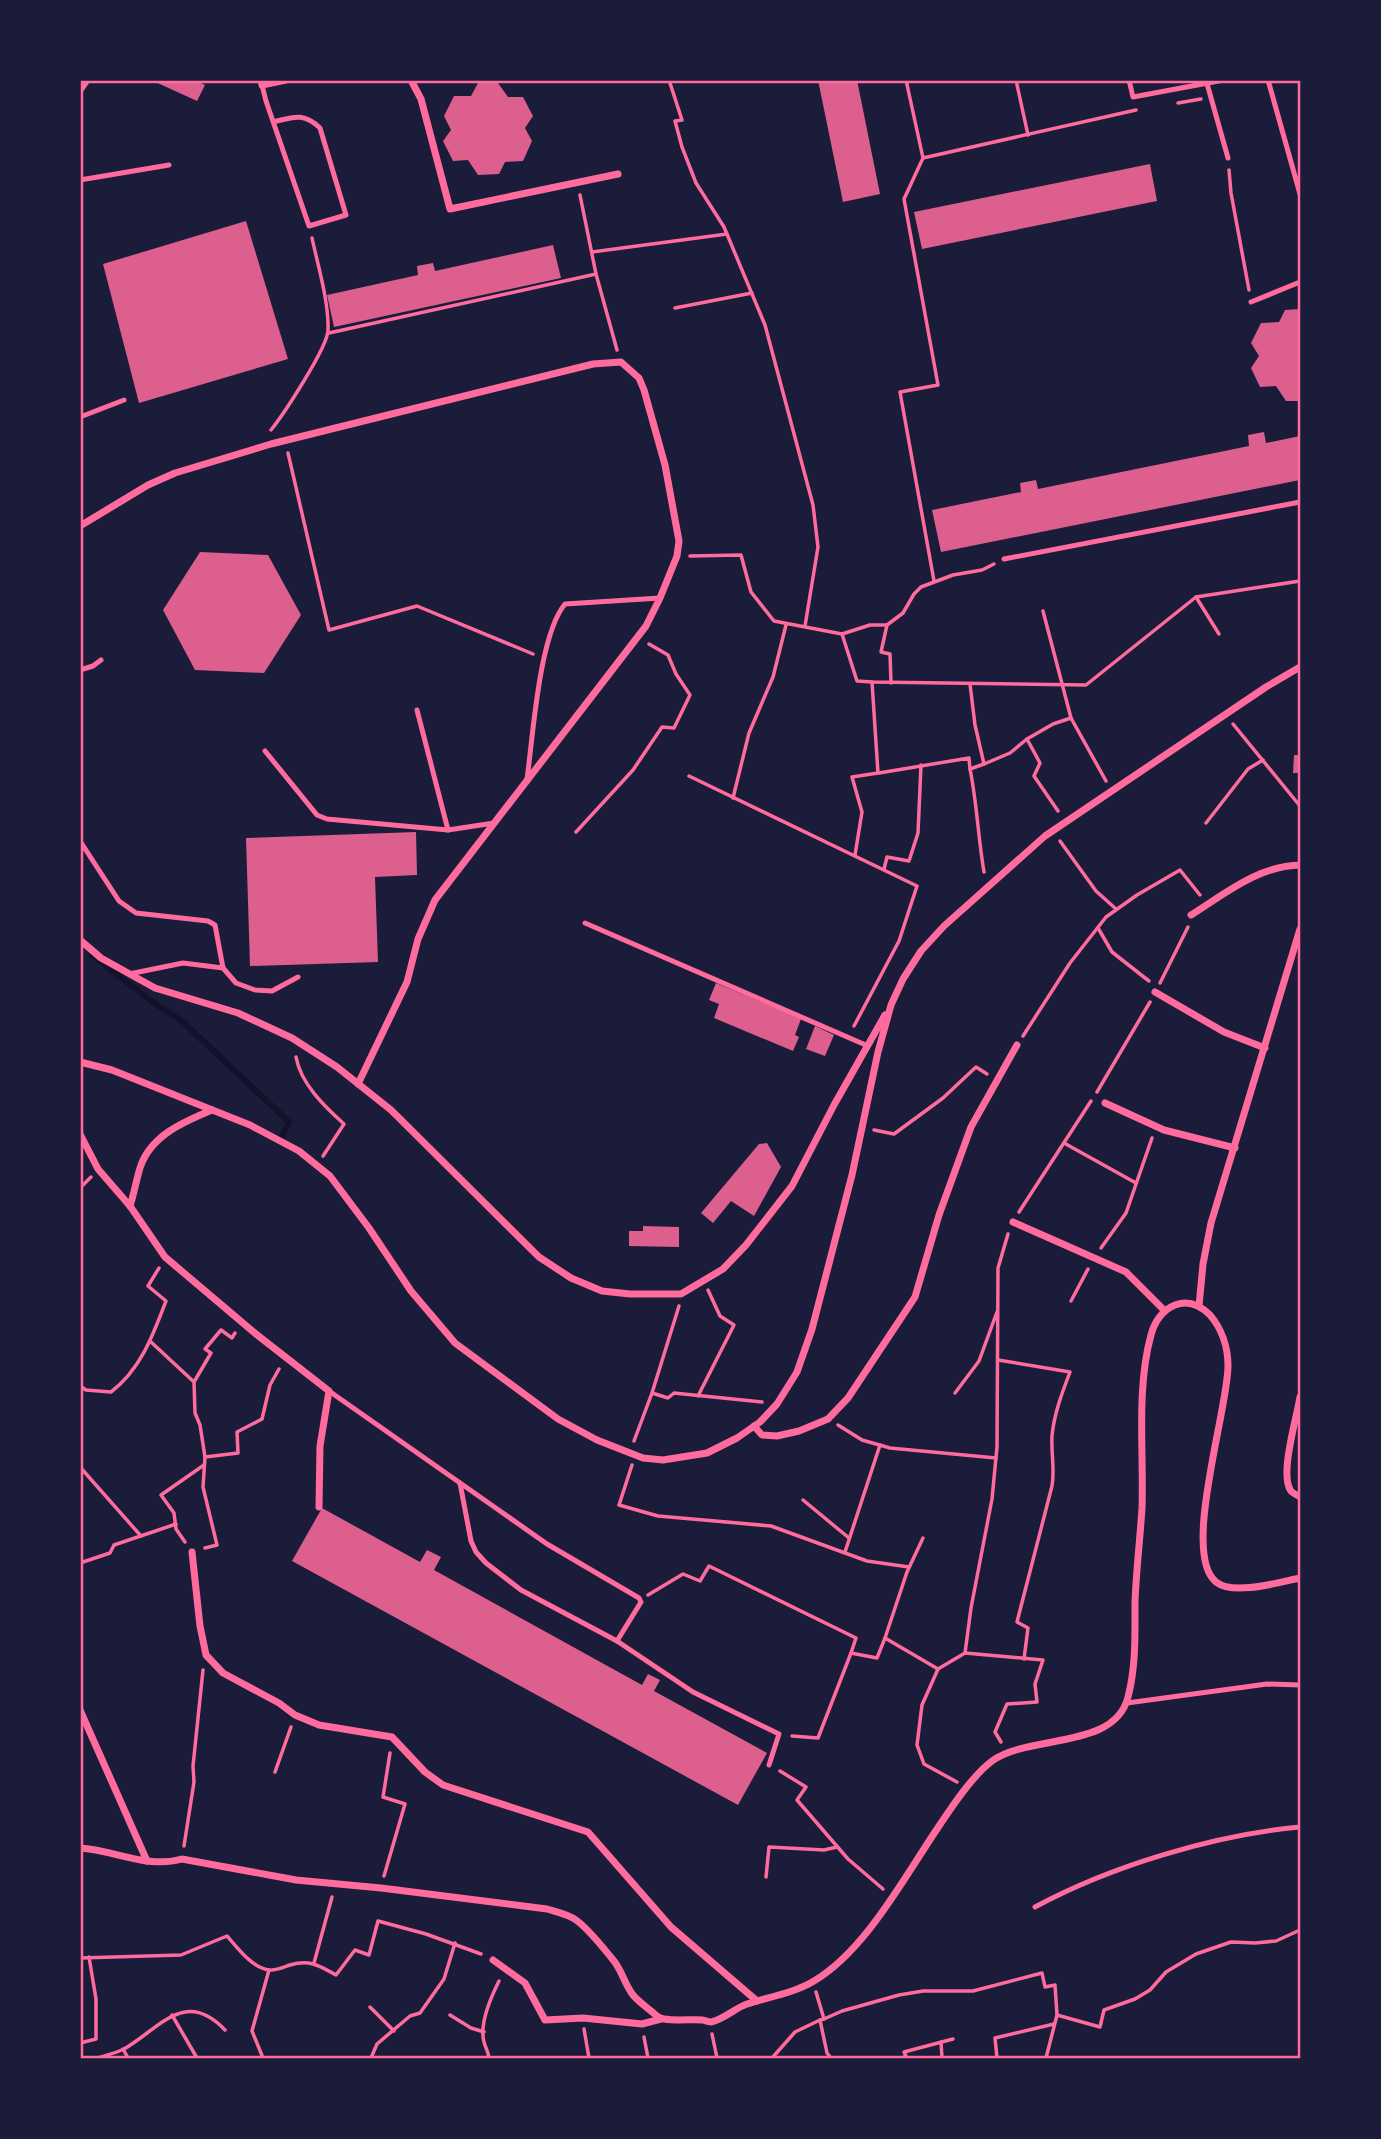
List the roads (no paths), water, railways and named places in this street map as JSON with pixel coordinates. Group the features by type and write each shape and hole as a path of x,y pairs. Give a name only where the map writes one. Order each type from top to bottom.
{"street":[{"path":"80,90 87,80"},
{"path":"261,83 286,80"},
{"path":"411,80 421,99 450,209 618,174"},
{"path":"80,526 148,485 175,473 285,440 593,363 621,362 639,378 645,390 665,464 679,541 677,556 660,598 637,637 435,900 418,939 407,982 358,1084"},
{"path":"80,940 102,958 155,988 238,1013 292,1038 391,1110 539,1257 571,1278 602,1291 681,1294 723,1269 746,1245 792,1186 903,979 921,951 986,888 1053,830 1300,667"},
{"path":"1191,915 1246,879 1268,869 1300,864"},
{"path":"1199,1306 1211,1223 1300,929"},
{"path":"1156,990 1224,1032 1265,1048"},
{"path":"80,1062 112,1070 281,1139 330,1176 411,1291 455,1343 558,1419 597,1440 632,1454 663,1460 707,1453 737,1438 777,1404 797,1372 804,1356 852,1175 891,1005"},
{"path":"754,1426 762,1434 777,1436 799,1431 828,1419 848,1398 915,1297 939,1215 971,1127 1017,1045"},
{"path":"1105,1103 1156,1127 1235,1148"},
{"path":"130,1206 140,1166 152,1147 167,1132 212,1110"},
{"path":"80,1134 98,1169 130,1206 165,1257 329,1391 320,1446 319,1507"},
{"path":"1013,1222 1126,1272 1165,1311"},
{"path":"493,1960 525,1983 545,2020 583,2018 642,2024 661,2019 712,2022 741,2006 813,1982 852,1950 892,1896 944,1817 991,1762 1024,1747 1078,1737 1116,1721 1127,1703 1135,1664 1135,1602 1142,1506 1141,1455 1148,1349 1158,1318 1179,1304 1199,1306 1215,1321 1227,1353 1228,1368 1203,1525 1206,1566 1219,1585 1228,1588 1300,1578"},
{"path":"1300,1397 1287,1466 1291,1492 1300,1497"},
{"path":"192,1552 206,1656 223,1673 279,1703 295,1716 319,1725 392,1737 425,1772 443,1785 588,1832 671,1927 757,2001"},
{"path":"80,1710 147,1861"},
{"path":"80,1848 147,1861 169,1863 182,1859 296,1880 547,1909 578,1921 615,1962 634,1997 661,2019"}],"lane":[{"path":"1129,80 1133,97 1224,80"},
{"path":"1268,80 1300,194"},
{"path":"261,83 273,122 309,226 346,215 320,128 310,119 296,116 273,122"},
{"path":"1206,83 1228,158"},
{"path":"80,180 169,165"},
{"path":"1251,302 1300,282"},
{"path":"80,417 124,400"},
{"path":"1004,559 1300,502"},
{"path":"527,779 544,658 557,613 565,604 660,598"},
{"path":"80,670 101,660"},
{"path":"416,710 448,830"},
{"path":"265,751 317,815 327,819 448,830 494,823"},
{"path":"80,841 119,901 136,913 208,921 215,925 223,968 236,983 255,990 272,991 298,977"},
{"path":"585,923 868,1046"},
{"path":"129,974 183,963 223,968"},
{"path":"329,1391 547,1544 640,1599 641,1602 617,1641"},
{"path":"460,1483 471,1541 486,1563 521,1590 617,1641 693,1692 779,1734 769,1765"},
{"path":"1127,1703 1267,1684 1300,1685"},
{"path":"1035,1907 1068,1889 1121,1868 1223,1840 1300,1827"}],"waterway":[{"path":"92,955 183,1022 289,1122 281,1139"}]}
